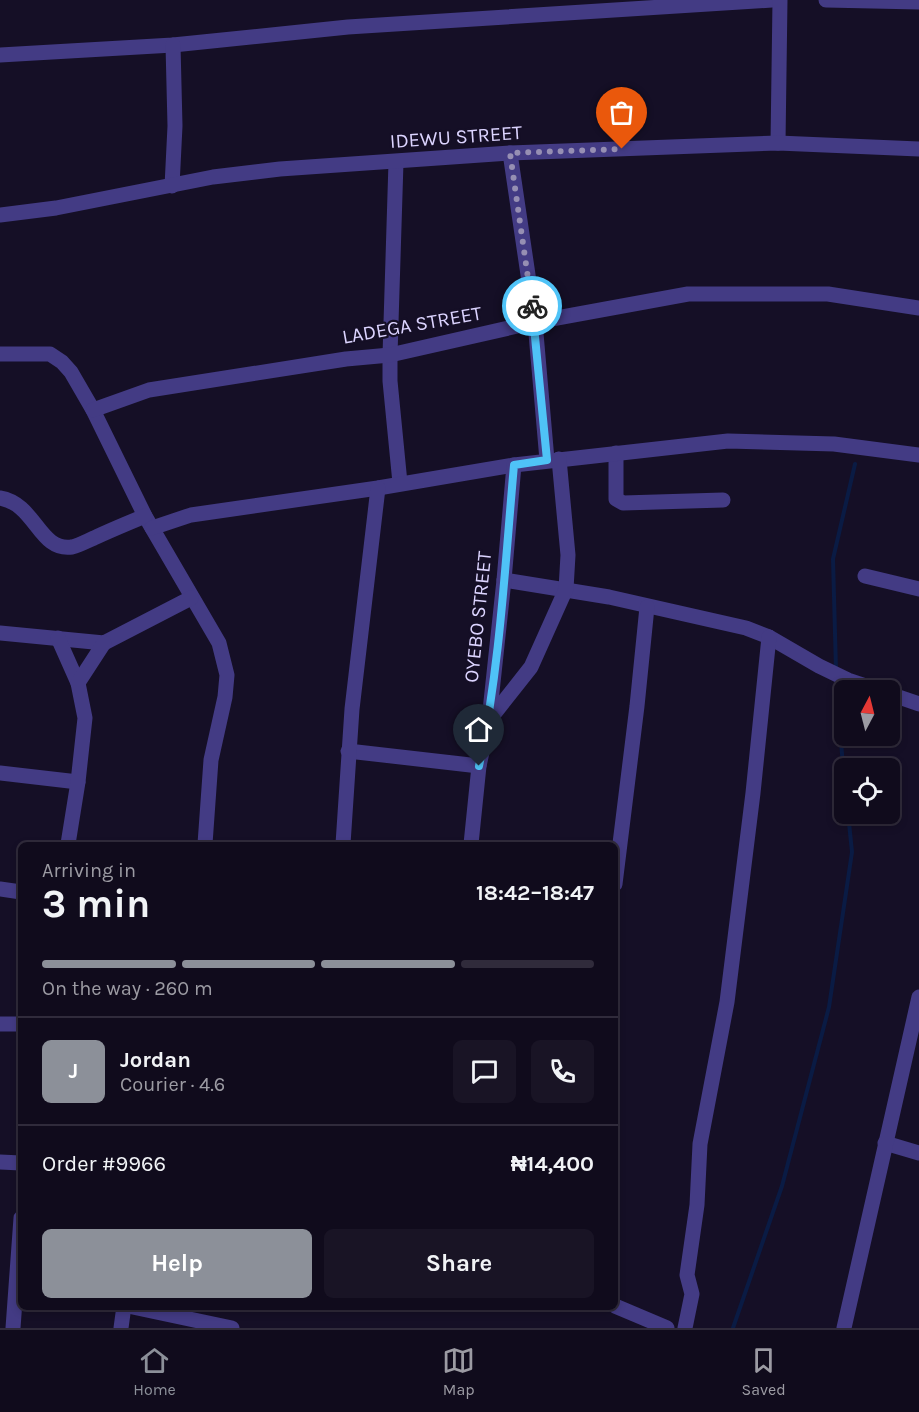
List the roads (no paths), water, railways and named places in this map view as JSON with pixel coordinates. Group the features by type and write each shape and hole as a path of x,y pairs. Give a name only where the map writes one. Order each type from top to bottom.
{"street":[{"path":"0,55 173,45 348,27 772,0"},
{"path":"778,143 780,0"},
{"path":"826,0 919,2"},
{"path":"172,186 175,126 173,45"},
{"name":"IDEWU STREET","path":"0,215 56,208 213,177 280,169 510,153 778,143 919,148"},
{"path":"489,720 531,666 566,589 568,555 510,153"},
{"path":"396,162 390,381 400,483"},
{"name":"LADEGA STREET","path":"93,411 149,390 346,359 390,355 535,322 688,294 828,294 919,308"},
{"path":"0,354 50,354 71,372 148,522 219,642 226,675 225,697 211,760 205,842"},
{"path":"0,498 11,500 21,506 50,542 61,547 74,547 148,522 514,465 616,453 728,441 834,444 919,455"},
{"path":"616,453 616,499 623,502 723,500"},
{"name":"OYEBO STREET","path":"471,842 479,766 489,720 514,465"},
{"path":"343,842 348,751 378,488"},
{"path":"865,576 919,589"},
{"path":"504,580 566,589 746,628 770,637 848,680"},
{"path":"78,683 104,643 191,598"},
{"path":"618,860 647,607"},
{"path":"0,633 104,643"},
{"path":"685,1328 692,1294 687,1275 696,1205 700,1144 727,1002 770,637"},
{"path":"58,638 78,683 85,718 68,842"},
{"path":"900,697 919,704"},
{"path":"348,751 479,766"},
{"path":"0,772 78,782"},
{"path":"0,889 18,892"},
{"path":"844,1328 919,997"},
{"path":"0,1024 18,1024"},
{"path":"885,1143 919,1153"},
{"path":"0,1162 18,1163"},
{"path":"13,1328 18,1259"},
{"path":"618,1307 667,1328"},
{"path":"121,1328 123,1310"},
{"path":"147,1310 232,1328"}],"waterway":[{"path":"836,670 833,559 855,464"},
{"path":"836,678 842,758"},
{"path":"733,1328 782,1186 829,1007 852,852 849,824"}]}
